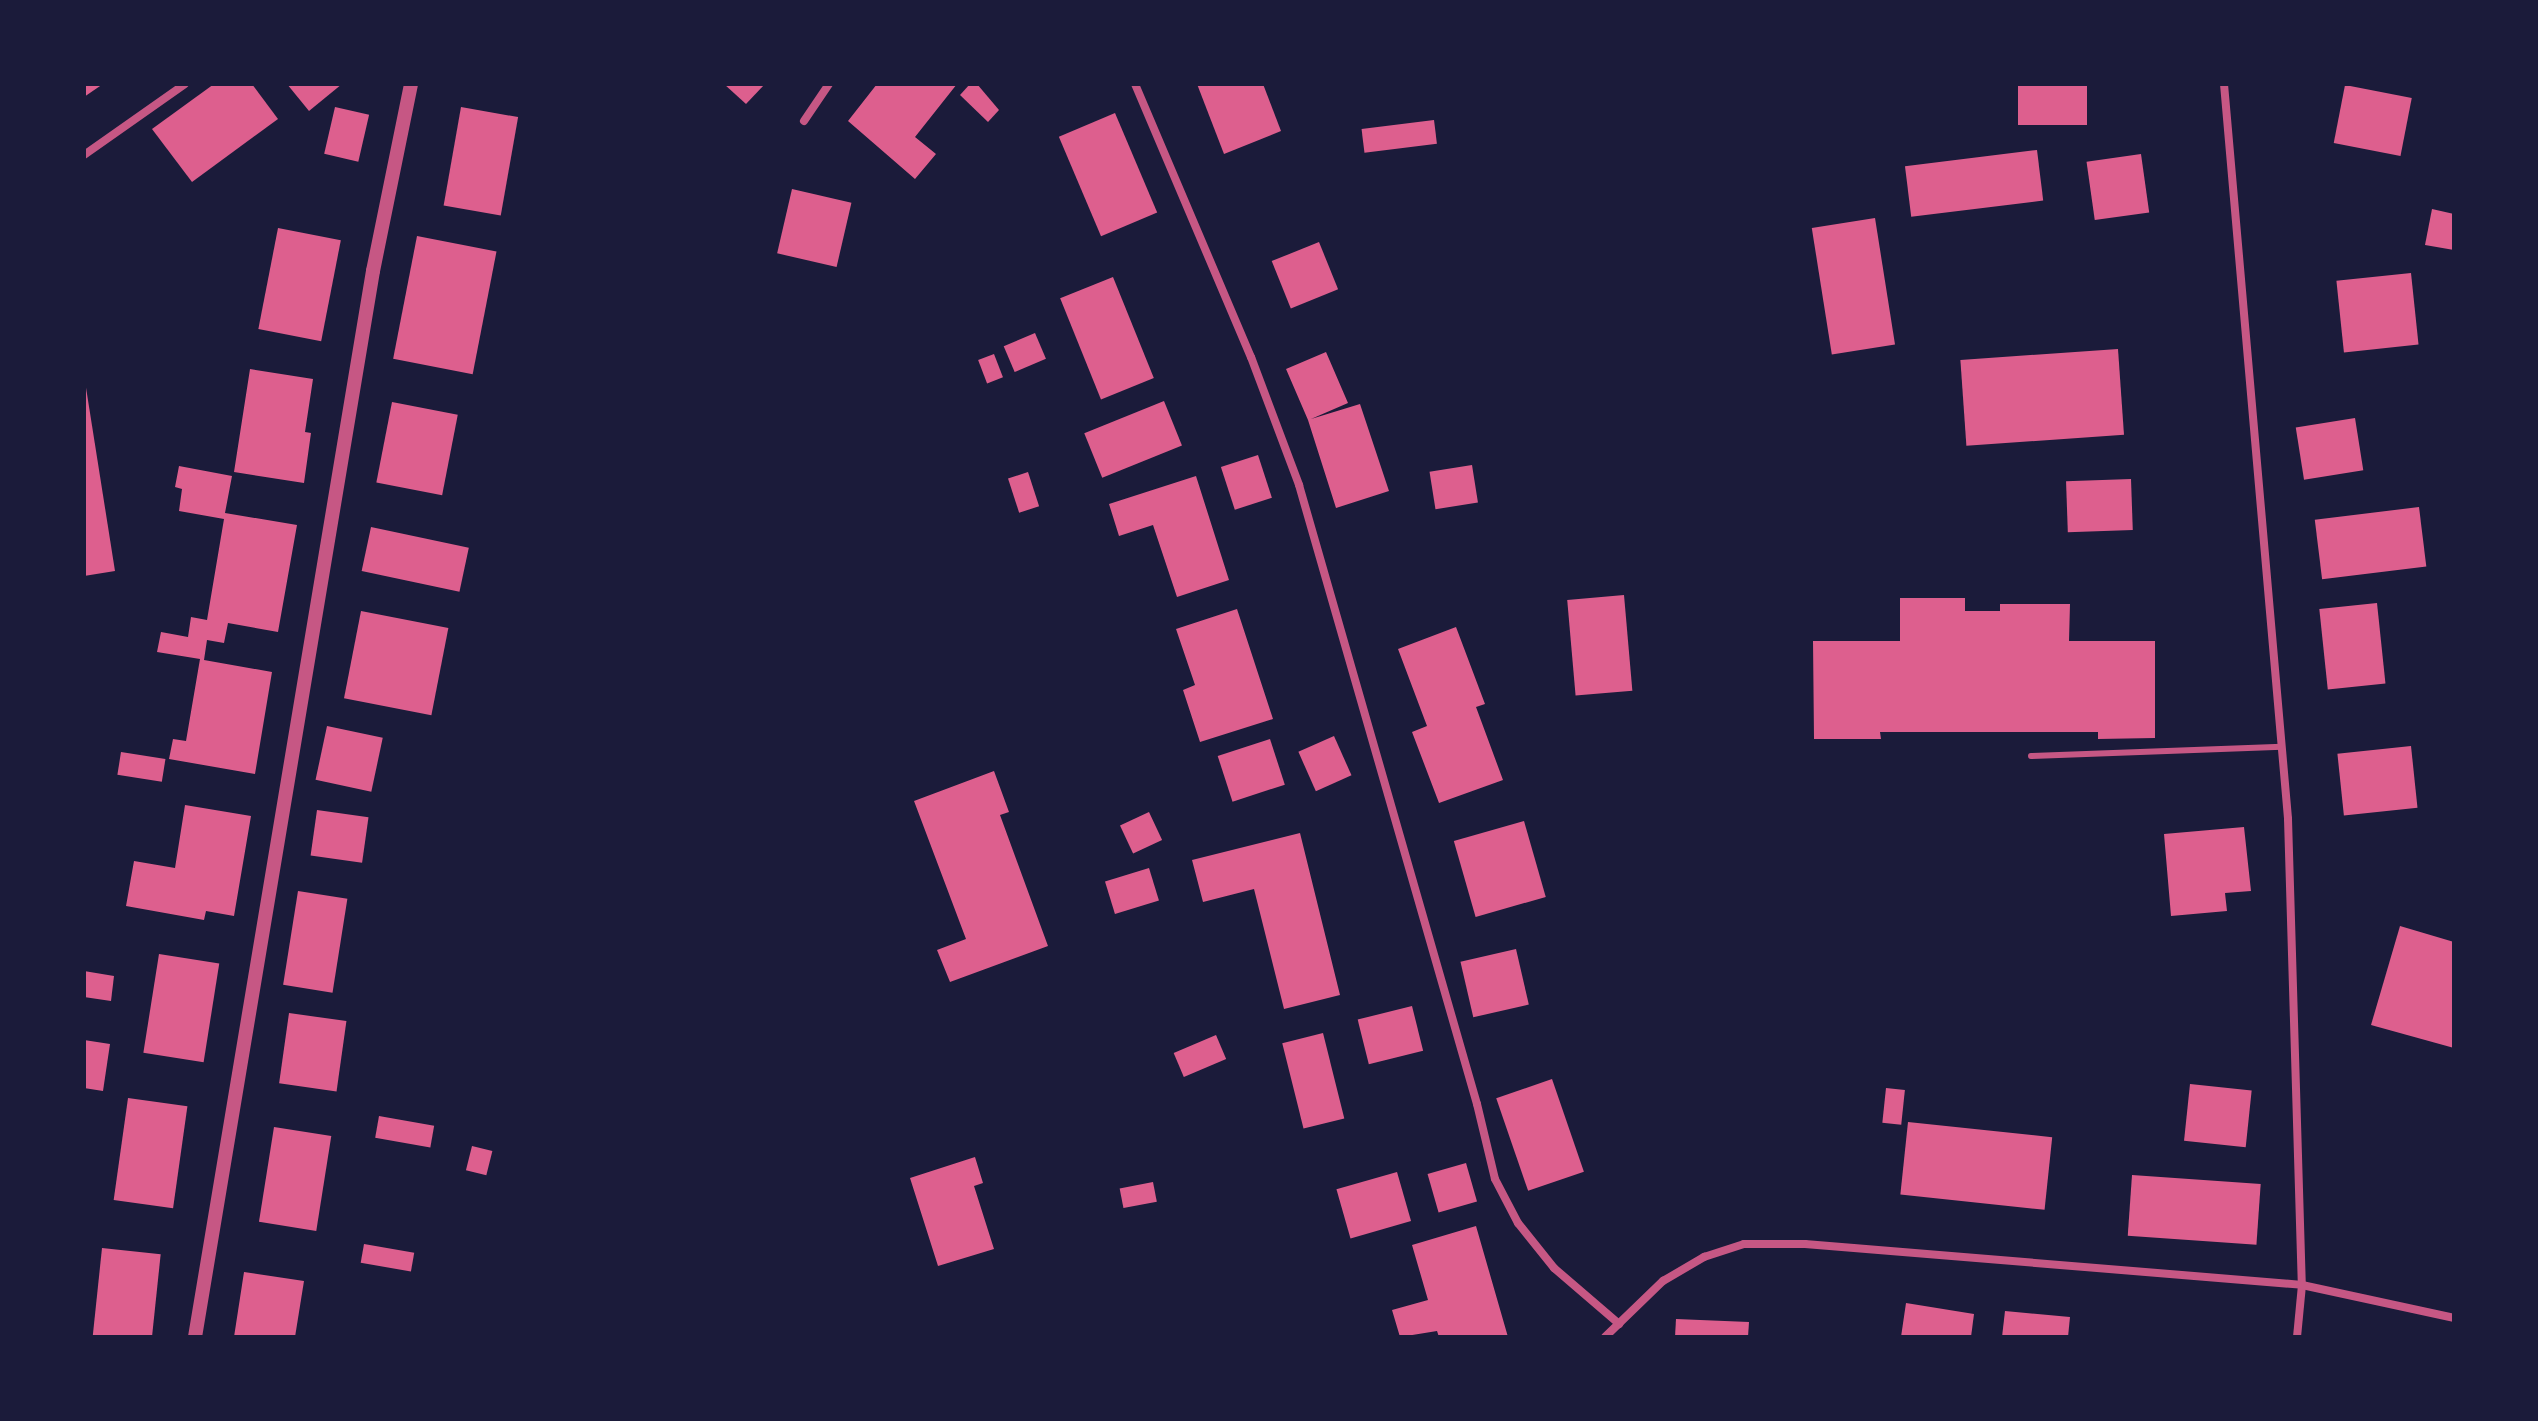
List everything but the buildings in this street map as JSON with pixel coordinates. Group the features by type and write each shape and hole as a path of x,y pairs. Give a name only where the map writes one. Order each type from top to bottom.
{"street":[{"path":"84,155 185,84"},
{"path":"195,1337 373,271 411,84"},
{"path":"804,121 829,84"},
{"path":"1135,84 1251,357 1299,485 1477,1104 1495,1179 1518,1223 1554,1268 1619,1324"},
{"path":"2224,84 2288,819 2302,1285 2297,1337"},
{"path":"1605,1337 1663,1281 1704,1257 1744,1244 1805,1244 2302,1285 2454,1318"}],"lane":[{"path":"2031,756 2282,747"}]}
